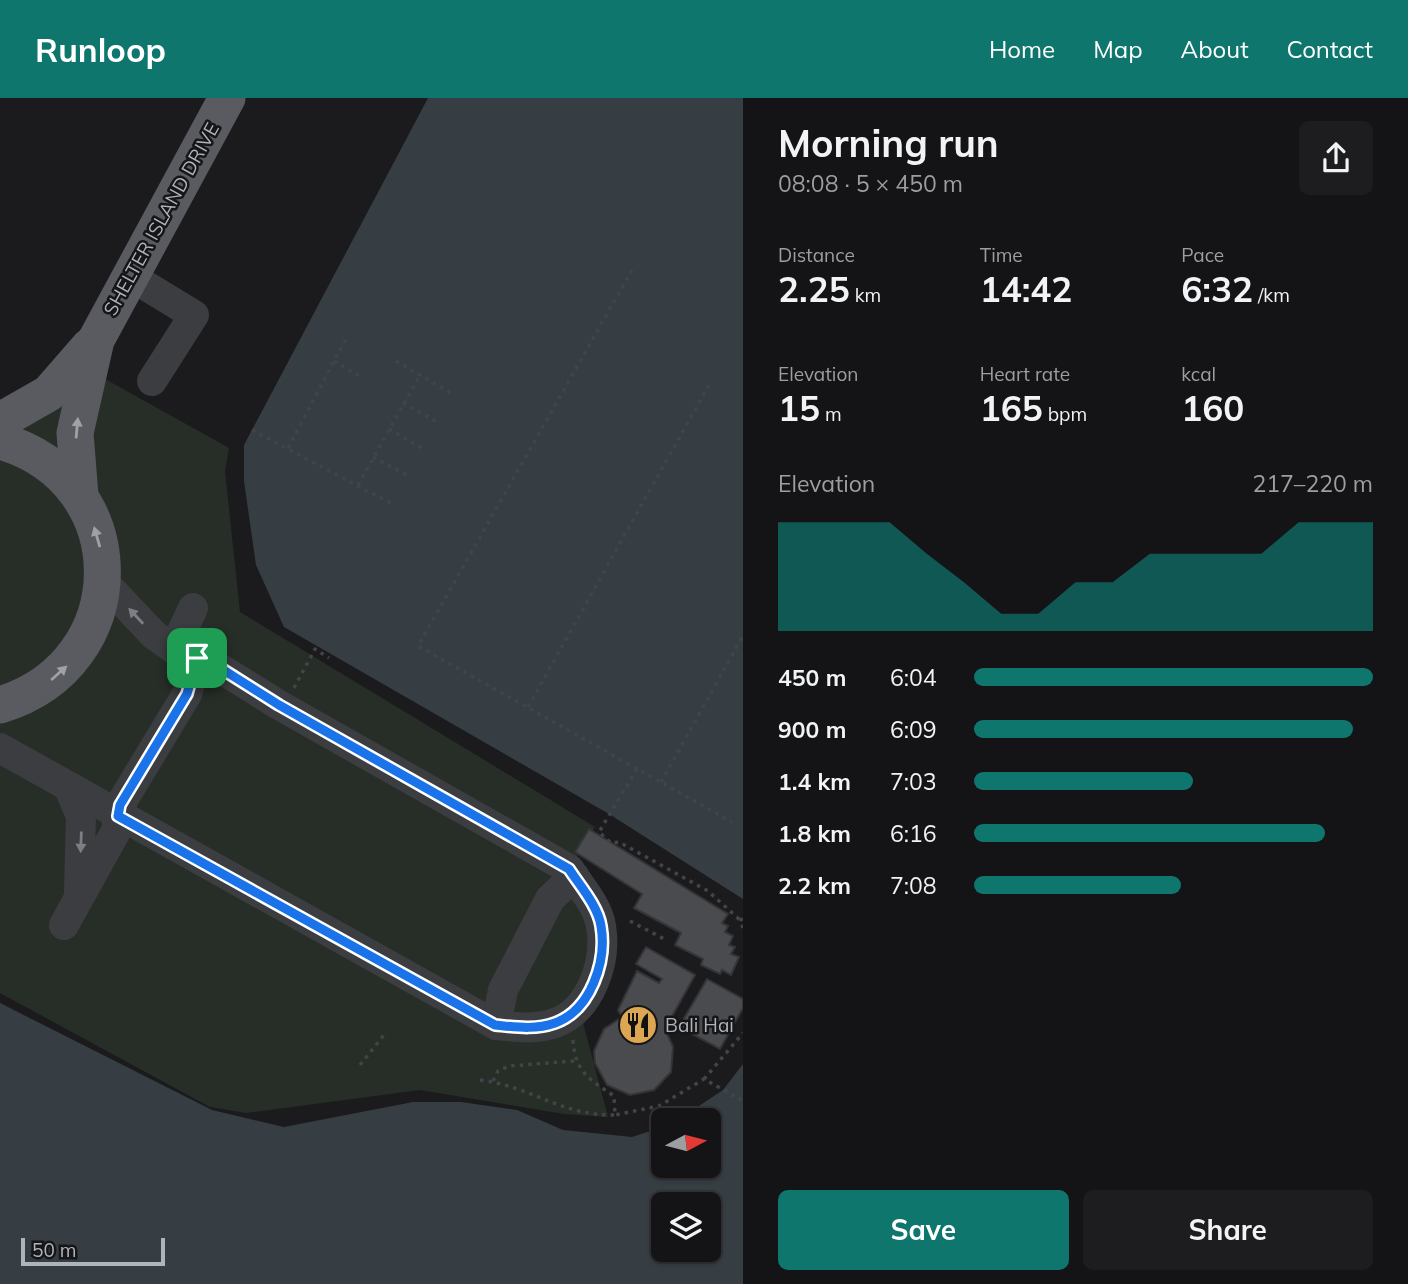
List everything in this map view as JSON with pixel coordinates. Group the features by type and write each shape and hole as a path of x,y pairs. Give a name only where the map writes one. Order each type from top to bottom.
{"main road":[{"name":"SHELTER ISLAND DRIVE","path":"96,340 227,98"},
{"path":"0,421 49,393 96,340"},
{"path":"80,496 75,433 96,340"},
{"path":"0,441 37,456 60,474 80,496 98,537 103,581 93,624 70,662 37,690 0,705"}],"street":[{"path":"130,276 194,315 152,381"},
{"path":"0,748 495,1025 527,1028 556,1023 572,1013 588,994 600,968 601,925 569,869 279,705 214,664 185,654 154,635 103,581"},
{"path":"64,925 116,831 120,805 187,694 185,654 193,607"},
{"path":"69,788 80,816 79,898"},
{"path":"495,1025 503,990 544,911 550,900 574,876"}],"path":[{"path":"632,270 418,646 732,822"},
{"path":"288,448 347,337"},
{"path":"334,361 360,376"},
{"path":"396,361 454,395"},
{"path":"358,485 419,375"},
{"path":"528,708 710,383"},
{"path":"404,402 439,423"},
{"path":"389,429 423,449"},
{"path":"252,430 394,505"},
{"path":"373,457 409,476"},
{"path":"661,782 743,636"},
{"path":"290,696 315,649 329,658"},
{"path":"637,769 600,832 611,843 619,842 708,891 741,920 743,928"},
{"path":"629,921 666,940"},
{"path":"480,1080 516,1087 578,1114 615,1115 659,1106 704,1079 743,1033"},
{"path":"360,1065 384,1035"},
{"path":"573,1039 574,1060 589,1079 614,1096 615,1115"},
{"path":"493,1082 498,1070 509,1066 574,1060"},
{"path":"704,1079 743,1101"}],"shaded area":[{"path":"428,98 743,98 743,899 609,814 284,627 256,565 244,481 244,445"},
{"path":"80,365 229,448 225,471 240,612 595,827 572,865 596,912 582,1019 608,1117 564,1114 420,1090 246,1113 210,1107 0,993 0,429"},
{"path":"0,1003 212,1110 284,1127 413,1102 461,1102 517,1110 563,1130 632,1137 651,1131 651,1178 721,1178 721,1108 696,1108 723,1090 743,1064 743,1284 0,1284"}],"building":[{"path":"589,829 728,914 722,923 728,926 725,932 733,936 729,945 735,947 731,954 739,957 731,975 722,970 720,974 701,965 703,959 675,945 681,933 634,908 642,894 575,852"},
{"name":"Bali Hai","path":"646,947 695,975 665,1029 673,1047 671,1072 654,1090 630,1095 607,1085 595,1063 594,1051 604,1029 622,1017 618,1010 637,971 659,983 662,979 636,964"},
{"path":"707,979 743,999 743,1008 720,1049 679,1027"}],"place":[{"name":"Bali Hai","path":"638,1025"}],"route":[{"path":"197,658 214,664 279,705 569,869 587,896 601,925 600,968 588,994 572,1013 556,1023 527,1028 495,1025 118,816 120,805 187,694 197,658"}]}
